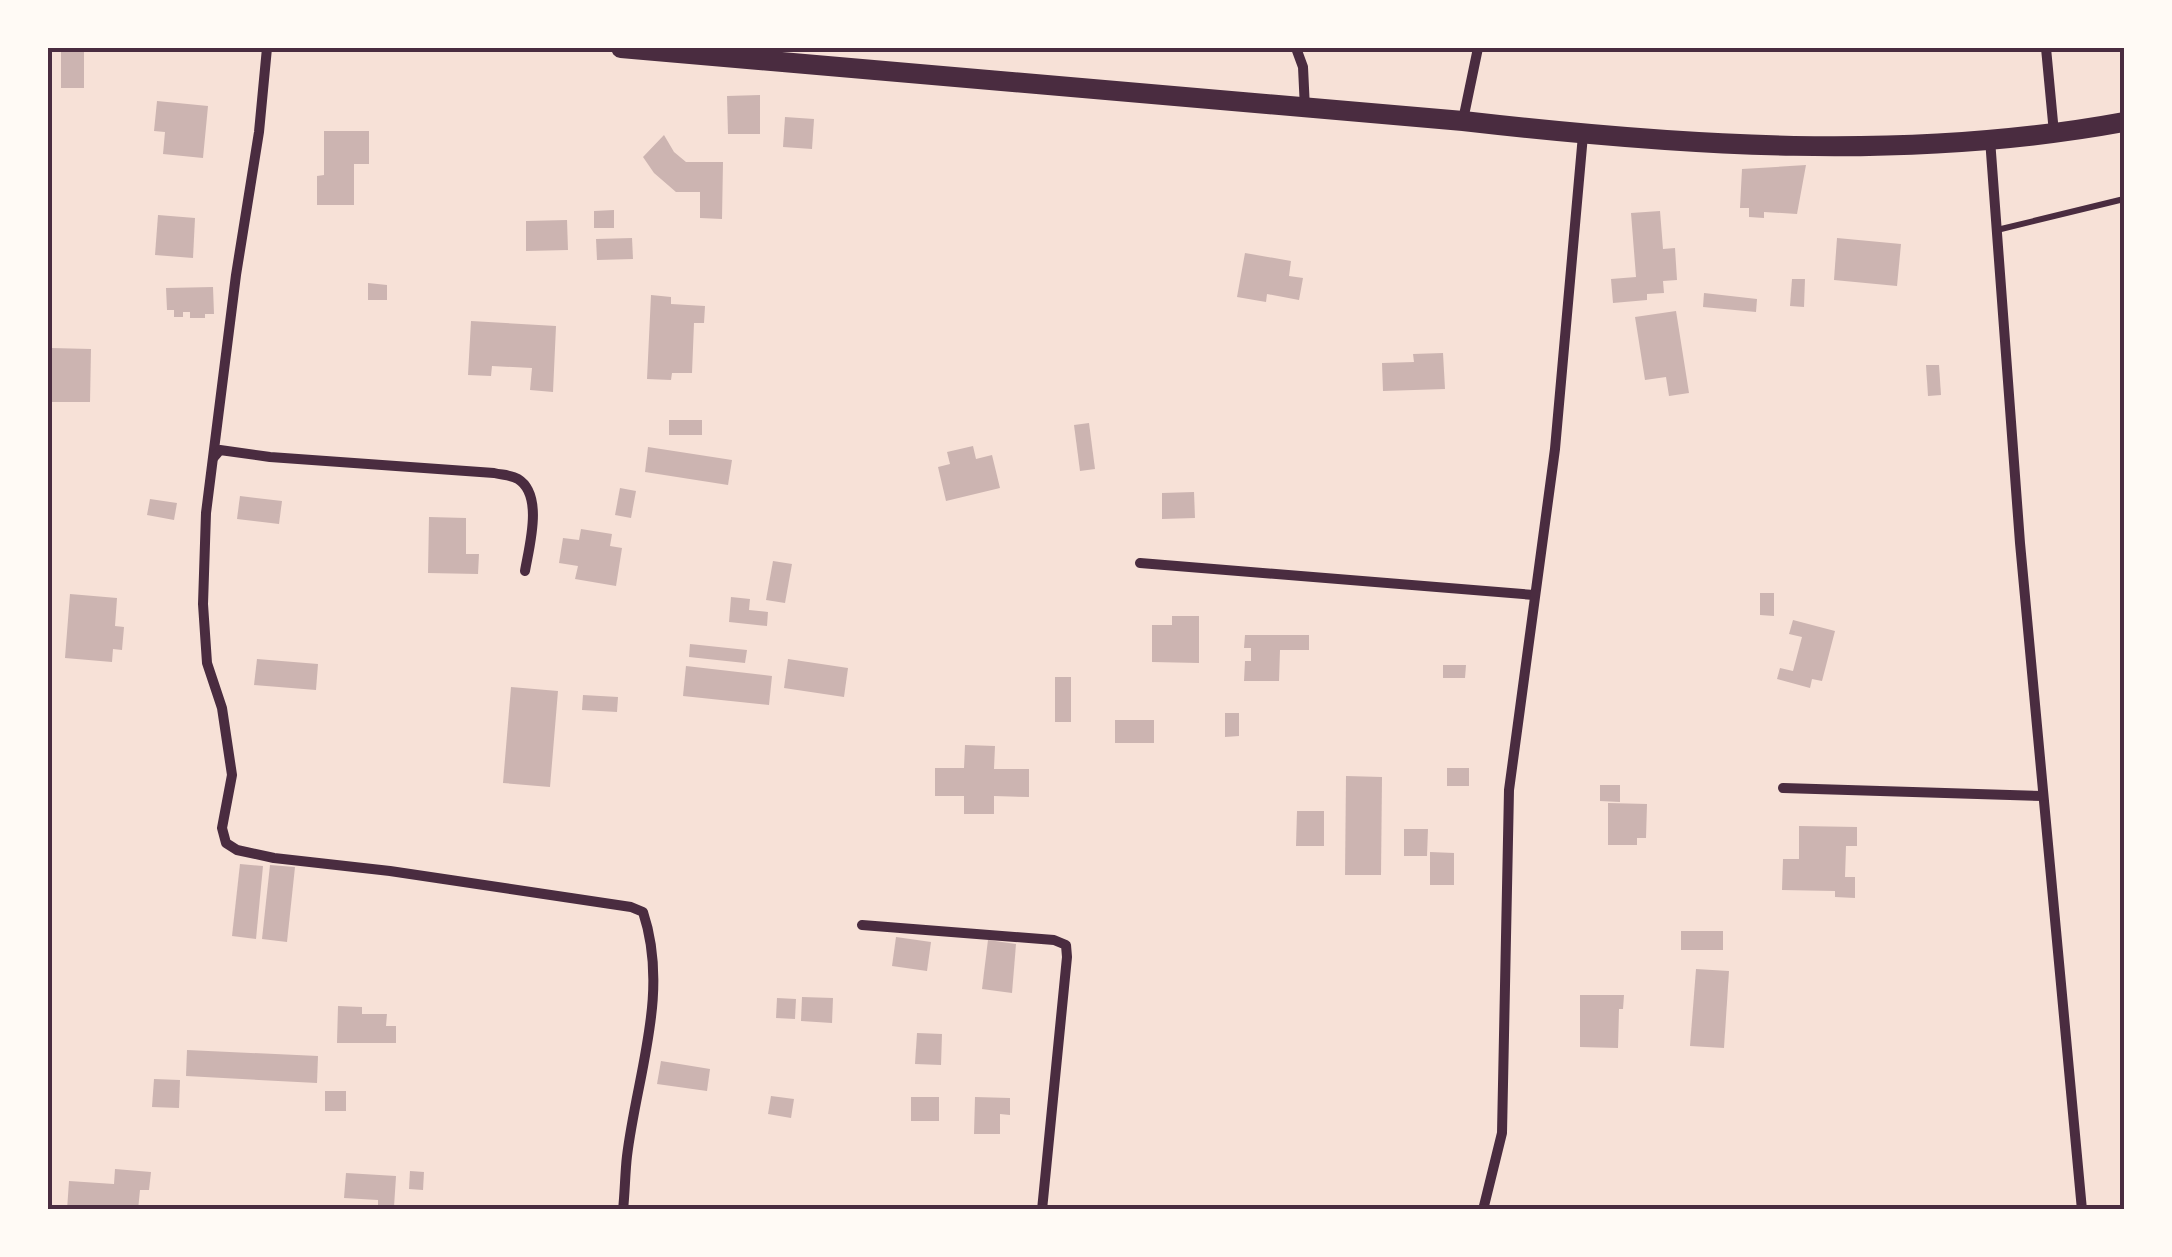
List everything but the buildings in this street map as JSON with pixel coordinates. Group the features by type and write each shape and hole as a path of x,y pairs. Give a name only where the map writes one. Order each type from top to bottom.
{"main road":[{"path":"622,48 1583,134 1786,146 1890,145 2054,134 2124,122"}],"street":[{"path":"267,48 206,513 203,604 207,663 222,708 232,775 222,828 226,843 237,850 274,858 532,891 632,906 642,912 654,945 651,1029 627,1154 624,1210"},
{"path":"1296,48 1303,67 1305,110"},
{"path":"1463,121 1478,48"},
{"path":"2046,48 2054,134"},
{"path":"1484,1210 1502,1133 1510,790 1556,449 1583,134"},
{"path":"1990,138 2043,796 2082,1210"},
{"path":"213,458 220,450 517,478 528,489 532,508 526,572"},
{"path":"1140,563 1534,595"},
{"path":"1783,788 2043,796"},
{"path":"862,926 1066,944 1042,1210"}],"lane":[{"path":"1996,231 2124,199"}]}
